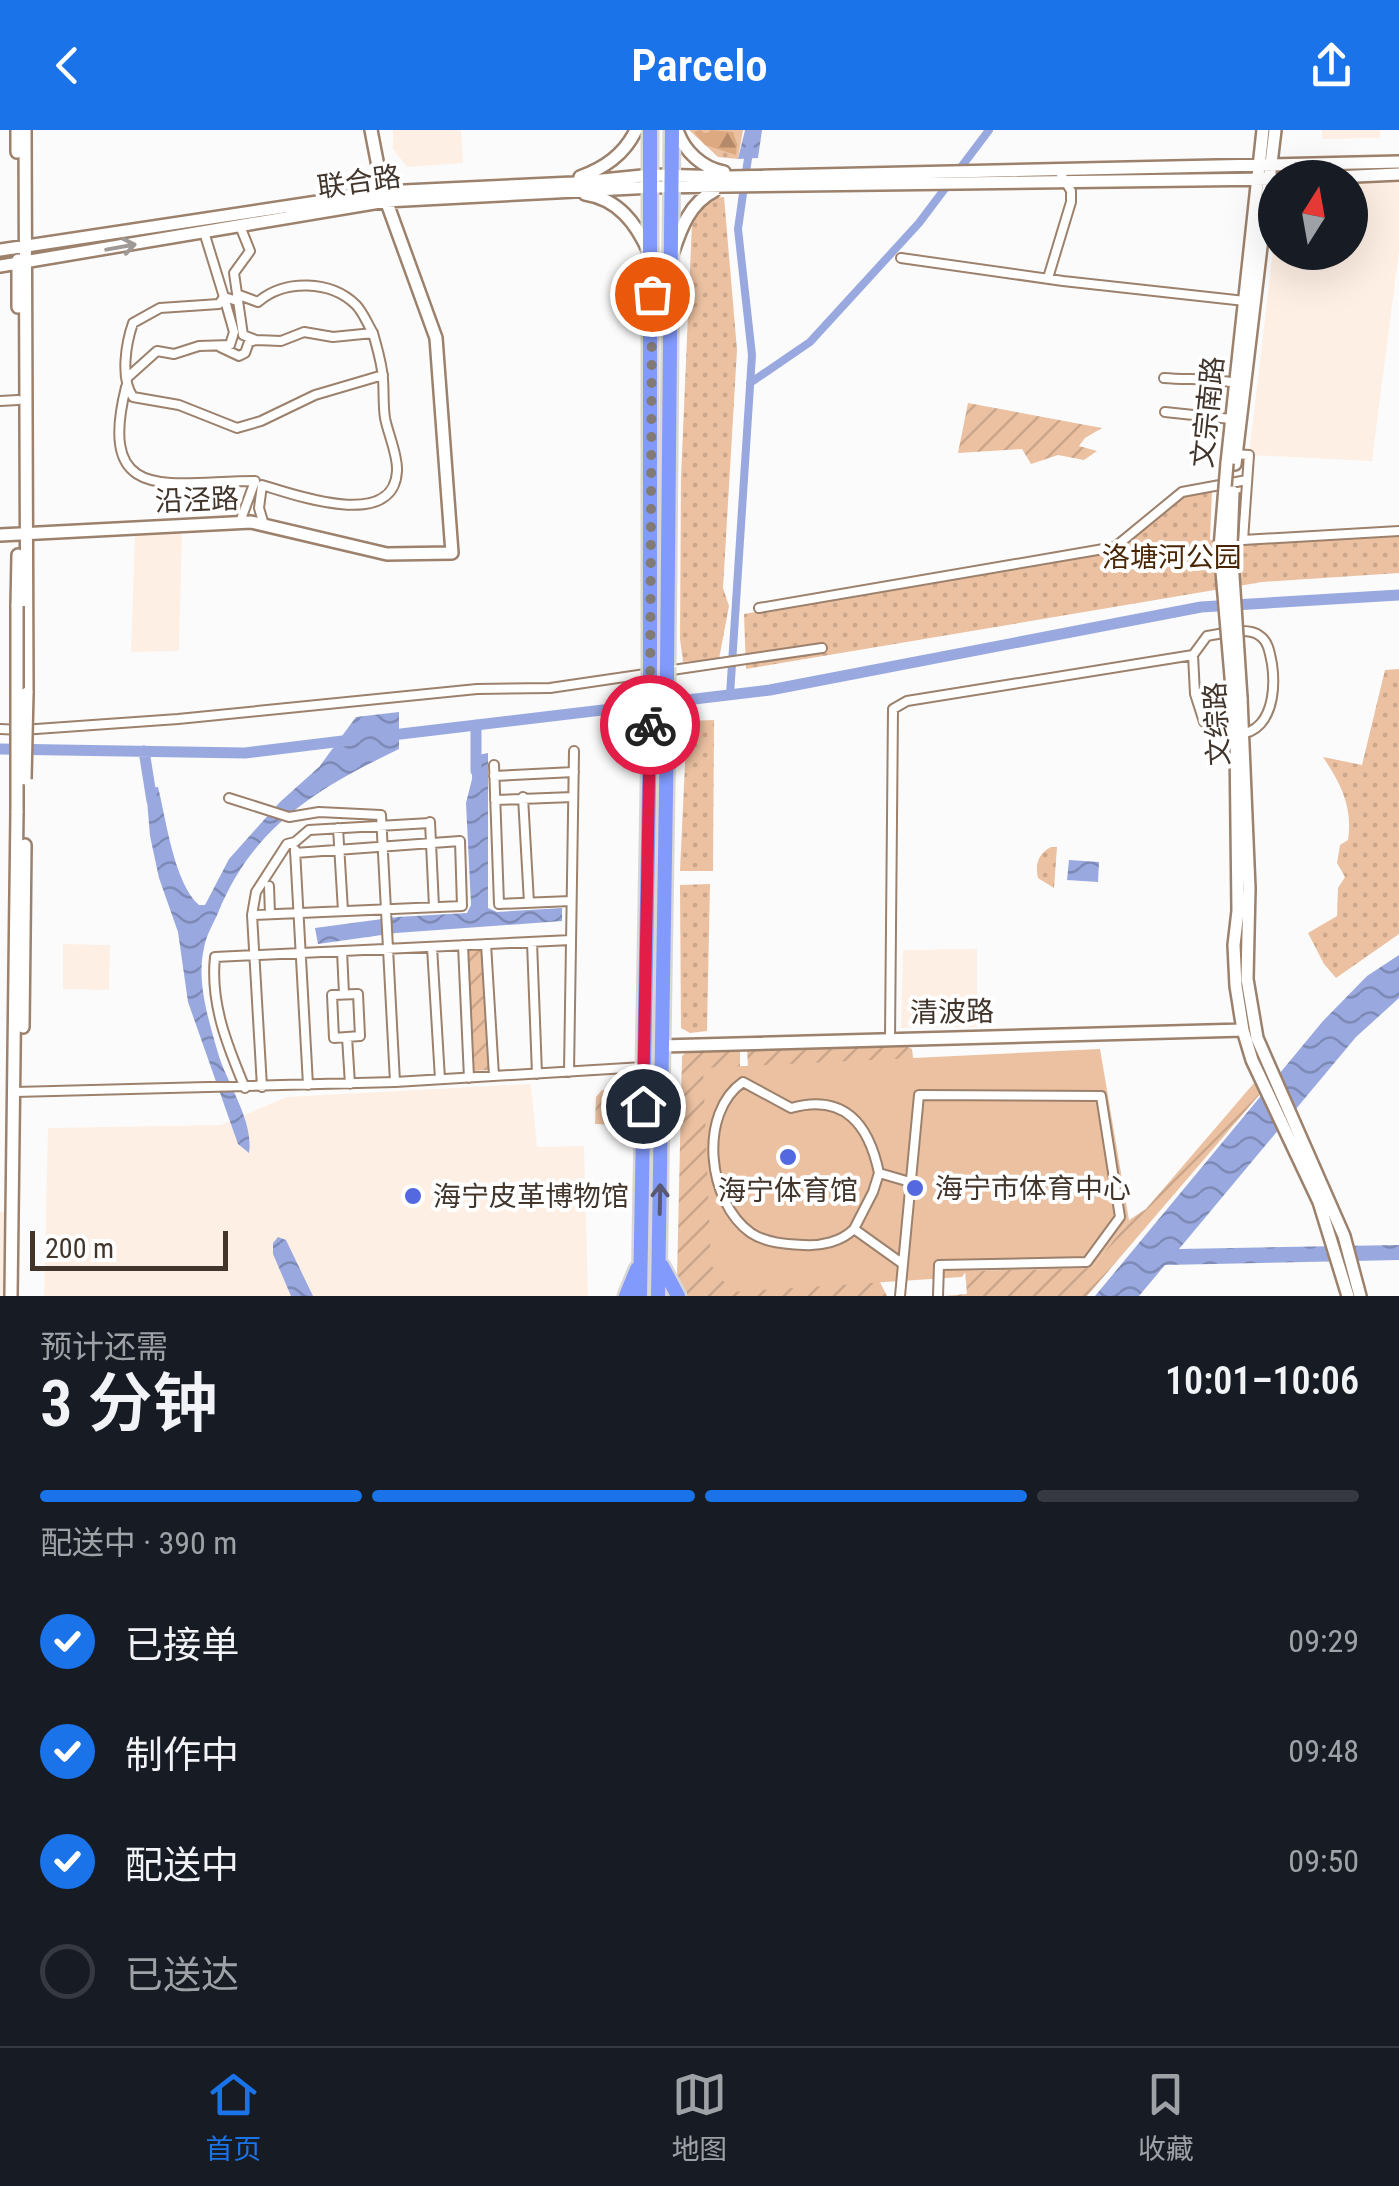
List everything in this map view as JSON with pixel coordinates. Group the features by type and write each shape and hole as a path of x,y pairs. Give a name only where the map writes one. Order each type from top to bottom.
{"highway":[{"path":"640,1296 650,731 650,130"},
{"path":"658,1296 674,130"},
{"path":"626,1296 642,1259"},
{"path":"659,1260 678,1296"}],"main road":[{"path":"17,130 22,247"},
{"path":"11,1296 26,900 20,812 17,606 22,533 25,130"},
{"path":"0,250 384,196 370,130"},
{"path":"564,187 605,167 636,130"},
{"path":"674,130 698,160 728,182"},
{"name":"文宗南路","path":"1264,130 1266,160"},
{"path":"1270,160 1276,130"},
{"path":"1368,165 1399,162"},
{"path":"671,182 1258,174"},
{"path":"1368,175 1399,174"},
{"name":"联合路","path":"0,266 240,226 384,196 671,182"},
{"path":"670,261 684,222 704,196 728,182"},
{"path":"564,187 608,200 638,228 652,258"},
{"name":"沿泾路","path":"0,534 240,522 387,554 452,553 436,338 384,196"},
{"name":"文宗南路","path":"1240,731 1220,548 1235,383 1258,226"},
{"path":"1231,458 1258,245"},
{"path":"19,1296 16,901 27,692 18,400 22,264"},
{"path":"1240,731 1238,911 1234,945 1243,1030 1252,1060 1304,1166 1334,1242 1348,1296"},
{"name":"文综路","path":"1240,731 1248,888 1247,979 1257,1038 1344,1236 1360,1296"},
{"path":"0,899 16,901"},
{"name":"清波路","path":"662,1046 1243,1030"}],"street":[{"path":"1048,278 1071,202 1071,190 1060,176"},
{"path":"240,226 250,252 234,272 243,335 256,340"},
{"path":"127,382 157,351 174,354 199,346 230,345 234,332 204,232"},
{"path":"901,258 1245,301"},
{"path":"239,295 258,302 269,292 304,285 330,288 356,305 373,333 383,375 384,414 398,470 392,489 376,503 354,506 304,498 262,484 259,508 264,525"},
{"path":"224,297 234,300 239,295"},
{"path":"224,297 218,304 160,308 134,323 127,341 127,382 118,418 118,451 138,476 161,484 254,481 240,522"},
{"path":"220,347 239,356 245,353 249,342 256,340 280,341 304,332 333,337 373,333"},
{"path":"127,382 133,396 180,405 237,428 315,395 383,375"},
{"path":"1164,378 1235,383"},
{"path":"0,401 18,400"},
{"path":"1164,412 1231,418"},
{"path":"1231,458 1249,456 1243,540 1399,532"},
{"path":"759,608 1114,547 1182,492 1247,480"},
{"path":"1248,632 1260,636 1269,648 1273,704 1260,725 1240,731 1216,729 1204,722 1194,694 1193,655 1207,636 1248,632"},
{"path":"0,729 178,719 477,689 550,688 822,648"},
{"path":"890,1038 893,709 906,701 1193,655"},
{"path":"568,1072 574,751"},
{"path":"572,901 499,904 494,770 574,772"},
{"path":"495,800 573,796"},
{"path":"228,798 290,818 319,812 381,815 395,1082"},
{"path":"523,799 529,903"},
{"path":"262,1087 252,915 256,892 287,844 309,830 430,822 434,907"},
{"path":"338,828 342,911"},
{"path":"252,915 462,906 460,841 296,853"},
{"path":"295,842 308,1085"},
{"path":"269,886 270,914"},
{"path":"242,1088 212,983 216,956 342,951 388,945 571,940"},
{"path":"532,942 537,1074"},
{"path":"486,944 494,1076"},
{"path":"463,945 469,1078"},
{"path":"432,946 440,1079"},
{"path":"342,951 344,994"},
{"path":"358,994 360,1036 346,1037 334,1038 332,995 358,994"},
{"path":"346,1037 350,1084"},
{"path":"18,1092 350,1084 643,1067"},
{"path":"743,1082 791,1108 807,1104 828,1106 852,1116 865,1129 874,1148 878,1173 874,1192 846,1237 816,1245 776,1243 752,1234 730,1212 714,1161 718,1115 727,1093 743,1082"},
{"path":"900,1296 919,1095 1100,1096 1120,1217 1087,1262 939,1265 938,1296"},
{"path":"878,1173 910,1182"},
{"path":"854,1229 903,1264"}],"shaded area":[{"path":"393,130 461,130 463,163 407,167 393,149"},
{"path":"1322,130 1380,130 1380,138 1322,139"},
{"path":"1399,181 1399,251 1372,461 1249,455 1271,270 1368,270 1368,182"},
{"path":"182,533 179,651 131,652 135,534"},
{"path":"63,944 110,945 109,990 63,989"},
{"path":"977,949 977,1027 901,1028 903,950"},
{"path":"531,1084 537,1147 584,1146 588,1296 44,1296 48,1128 221,1125 287,1097"},
{"path":"12,1211 6,1295 0,1296 0,1212"}],"green space":[{"path":"689,130 743,130 738,159 718,157"},
{"path":"711,130 733,132 736,155 705,145 694,132 706,134"},
{"path":"724,197 737,350 723,588 729,606 719,659 683,662 681,477 693,199"},
{"path":"968,403 1102,428 1079,446 1097,451 1084,460 1058,455 1031,464 1022,449 958,453"},
{"name":"洛塘河公园","path":"1212,490 1210,540 1245,543 1399,533 1399,573 1262,582 746,669 744,614 1121,550 1184,496"},
{"path":"1399,669 1399,934 1336,978 1308,933 1337,916 1338,888 1345,877 1337,863 1340,845 1348,840 1347,806 1323,757 1362,765 1385,670"},
{"path":"714,720 713,871 680,871 687,721"},
{"path":"1057,847 1054,888 1038,878 1037,873 1040,856"},
{"path":"710,884 707,1031 690,1033 681,1028 680,885"},
{"path":"483,947 490,1070 471,1071 465,948"},
{"path":"903,1045 912,1049 915,1073 787,1091 748,1066 747,1049"},
{"path":"689,1049 740,1050 740,1067 703,1069 880,1282 887,1296 687,1296 677,1279 682,1056"},
{"name":"海宁市体育中心","path":"1100,1049 1129,1220 1092,1268 966,1271 962,1277 732,1292 711,1265 703,1068"},
{"path":"1254,1083 1260,1094 1087,1296 944,1296 967,1294 965,1271 1092,1268 1129,1220 1146,1209"},
{"path":"602,1090 619,1090 619,1125 595,1124 596,1097"}],"water":[{"path":"745,130 762,130 758,158 738,159"},
{"path":"399,712 399,749 315,795 269,833 233,883 206,939 202,961 205,1001 222,1065 248,1128 249,1153 238,1144 188,1002 178,932 159,878 150,836 146,788 158,787 183,882 199,905 205,905 229,859 280,802 319,767 356,717"},
{"path":"488,753 488,908 497,912 562,908 562,921 396,933 318,944 315,928 467,913 471,905 466,803 473,756"},
{"path":"1069,860 1099,862 1098,882 1067,880"},
{"path":"1399,955 1399,998 1356,1037 1179,1249 1399,1245 1399,1260 1165,1265 1139,1296 1095,1296 1323,1021 1367,976"},
{"path":"278,1237 286,1240 313,1296 291,1296 273,1254 273,1243"}],"waterway":[{"path":"730,695 752,355 738,229 752,130"},
{"path":"750,383 810,342 919,223 989,130"},
{"path":"384,736 770,690 1201,607 1399,595"},
{"path":"476,725 476,771"},
{"path":"0,749 245,753 351,740"},
{"path":"144,751 152,801"}],"way so far":[{"path":"650,725 652,294"}],"place":[{"name":"海宁体育馆","path":"788,1157"},
{"name":"海宁市体育中心","path":"915,1188"},
{"name":"海宁皮革博物馆","path":"413,1196"}],"route":[{"path":"643,1106 650,725"}]}
